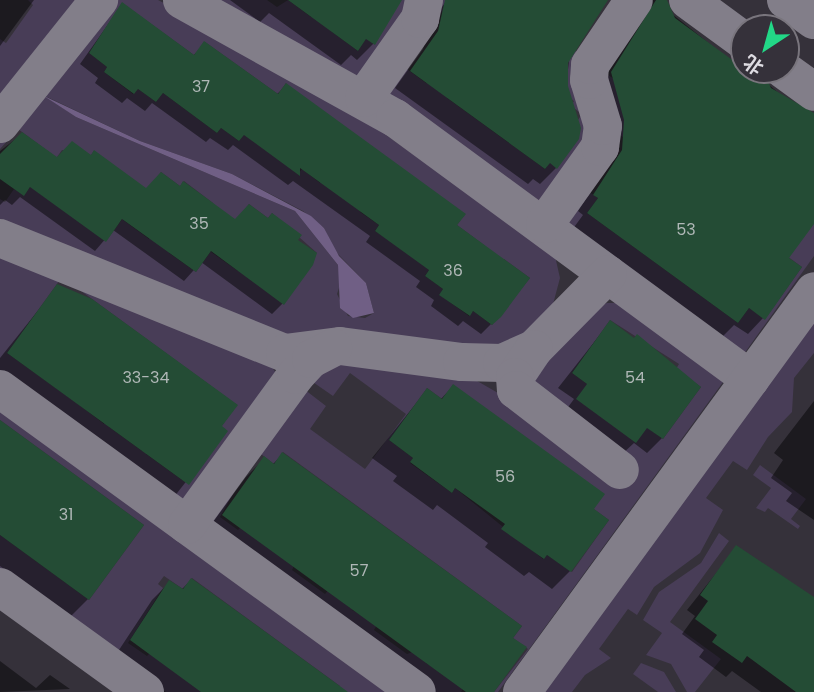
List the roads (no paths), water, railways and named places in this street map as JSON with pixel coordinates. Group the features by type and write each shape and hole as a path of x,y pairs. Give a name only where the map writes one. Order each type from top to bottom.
{"street":[{"path":"0,124 99,0"},
{"path":"182,0 364,98 545,225 750,379"},
{"path":"364,98 420,19 424,0"},
{"path":"545,225 600,147 603,126 591,87 590,65 634,0"},
{"path":"688,0 730,31"},
{"path":"786,0 814,20"},
{"path":"0,238 267,348 290,353 349,347 462,362 502,363 534,349"},
{"path":"526,401 516,390 515,377 534,349 608,274"},
{"path":"522,692 814,291"},
{"path":"187,525 282,395 318,353 349,347"},
{"path":"267,348 289,367 282,395"},
{"path":"462,362 495,377 620,470"},
{"path":"0,389 417,692"},
{"path":"0,587 145,692"}]}
